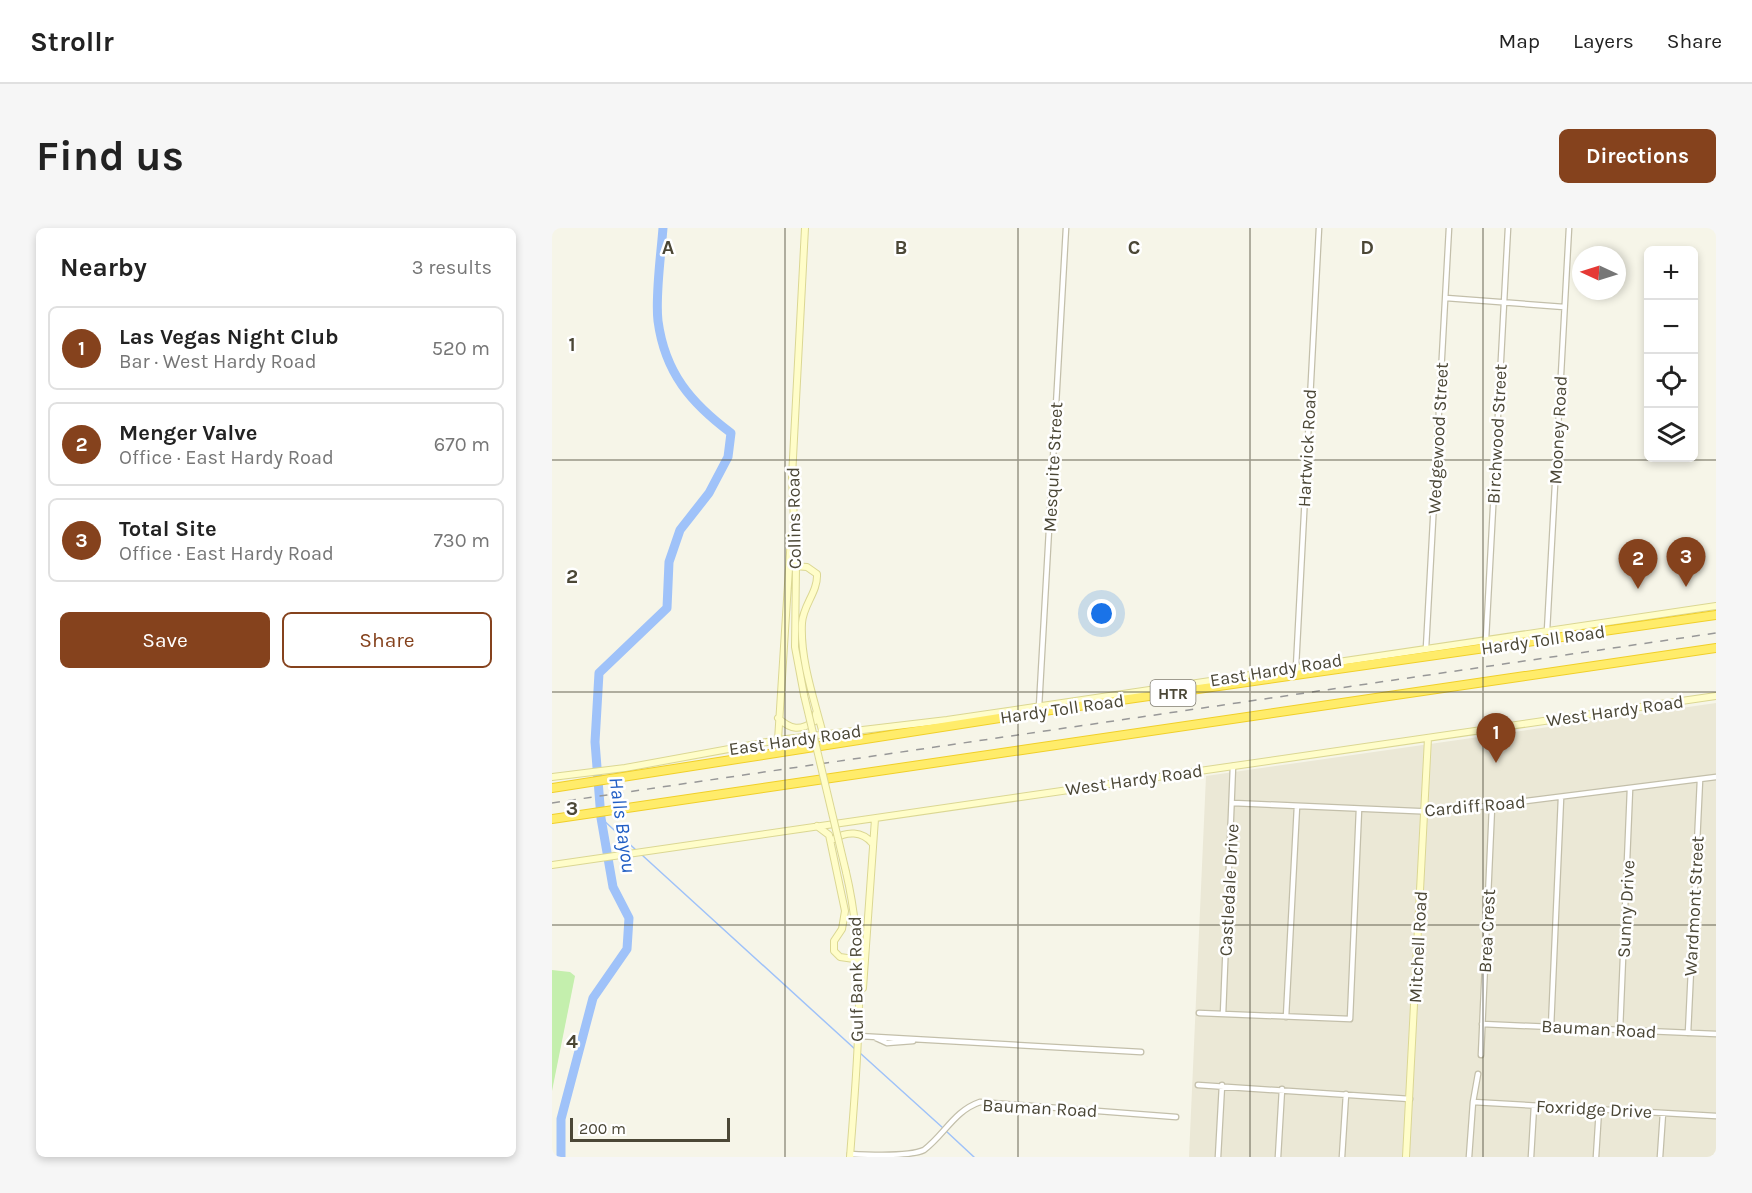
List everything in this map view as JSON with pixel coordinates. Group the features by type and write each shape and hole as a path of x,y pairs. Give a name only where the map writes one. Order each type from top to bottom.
{"highway":[{"name":"Hardy Toll Road","path":"552,788 1039,712 1716,615"},
{"name":"Hardy Toll Road","path":"552,819 1716,648"}],"main road":[{"name":"Collins Road","path":"805,228 794,426 795,647 830,804"},
{"path":"778,740 778,718 793,566 807,567 817,574 817,582 804,609 802,635 823,734"},
{"name":"East Hardy Road","path":"552,777 625,768 778,740 1039,707 1716,606"},
{"name":"West Hardy Road","path":"552,865 1716,696"},
{"path":"778,718 788,727 795,729 815,721 817,710"},
{"name":"Mitchell Road","path":"1406,1157 1428,738"},
{"name":"Gulf Bank Road","path":"830,804 856,919 861,960 860,1026 850,1156"},
{"path":"817,826 826,831 831,845 845,911 844,924 833,946 840,957 861,960 874,819"},
{"path":"831,845 837,837 857,833 867,836 873,844"}],"street":[{"name":"Mesquite Street","path":"1039,707 1066,228"},
{"name":"Hartwick Road","path":"1296,667 1319,228"},
{"name":"Wedgewood Street","path":"1426,648 1449,228"},
{"name":"Birchwood Street","path":"1486,639 1508,228"},
{"name":"Mooney Road","path":"1547,631 1569,228"},
{"path":"1446,298 1564,307"},
{"name":"Castledale Drive","path":"1223,1014 1233,766"},
{"name":"Cardiff Road","path":"1233,803 1424,811 1492,807 1716,777"},
{"name":"Wardmont Street","path":"1688,1033 1700,780"},
{"name":"Sunny Drive","path":"1620,1030 1630,789"},
{"path":"1551,1027 1562,798"},
{"path":"1286,1017 1297,806"},
{"name":"Brea Crest","path":"1481,1056 1492,807"},
{"path":"1198,1013 1350,1019 1359,808"},
{"name":"Bauman Road","path":"1482,1024 1716,1034"},
{"path":"859,1039 876,1038 887,1043 898,1044 916,1040 1141,1052"},
{"path":"1469,1157 1473,1102 1478,1074"},
{"path":"1198,1085 1410,1099"},
{"path":"1218,1157 1222,1085"},
{"path":"1278,1157 1282,1089"},
{"path":"1342,1157 1346,1094"},
{"name":"Bauman Road","path":"850,1156 906,1155 922,1151 963,1110 980,1102 1176,1117"},
{"name":"Foxridge Drive","path":"1473,1102 1716,1116"},
{"path":"1532,1157 1534,1106"},
{"path":"1596,1157 1599,1109"},
{"path":"1660,1157 1663,1113"}],"shaded area":[{"path":"1716,703 1716,1157 1189,1157 1206,776"}],"green space":[{"path":"552,970 570,972 575,976 552,1091"}],"waterway":[{"name":"Halls Bayou","path":"561,1157 561,1119 593,998 627,949 629,918 613,887 601,818 595,742 599,673 667,608 669,562 680,530 709,493 728,457 731,433 692,398 682,385 667,356 657,311 663,228"},
{"path":"601,818 636,850"},
{"path":"642,855 856,1050"},
{"path":"860,1053 943,1128"},
{"path":"946,1131 974,1157"}],"railway":[{"path":"552,803 1716,633"}],"place":[{"name":"Total Site","path":"1686,587"},
{"name":"Menger Valve","path":"1638,589"},
{"name":"Las Vegas Night Club","path":"1496,763"}]}
